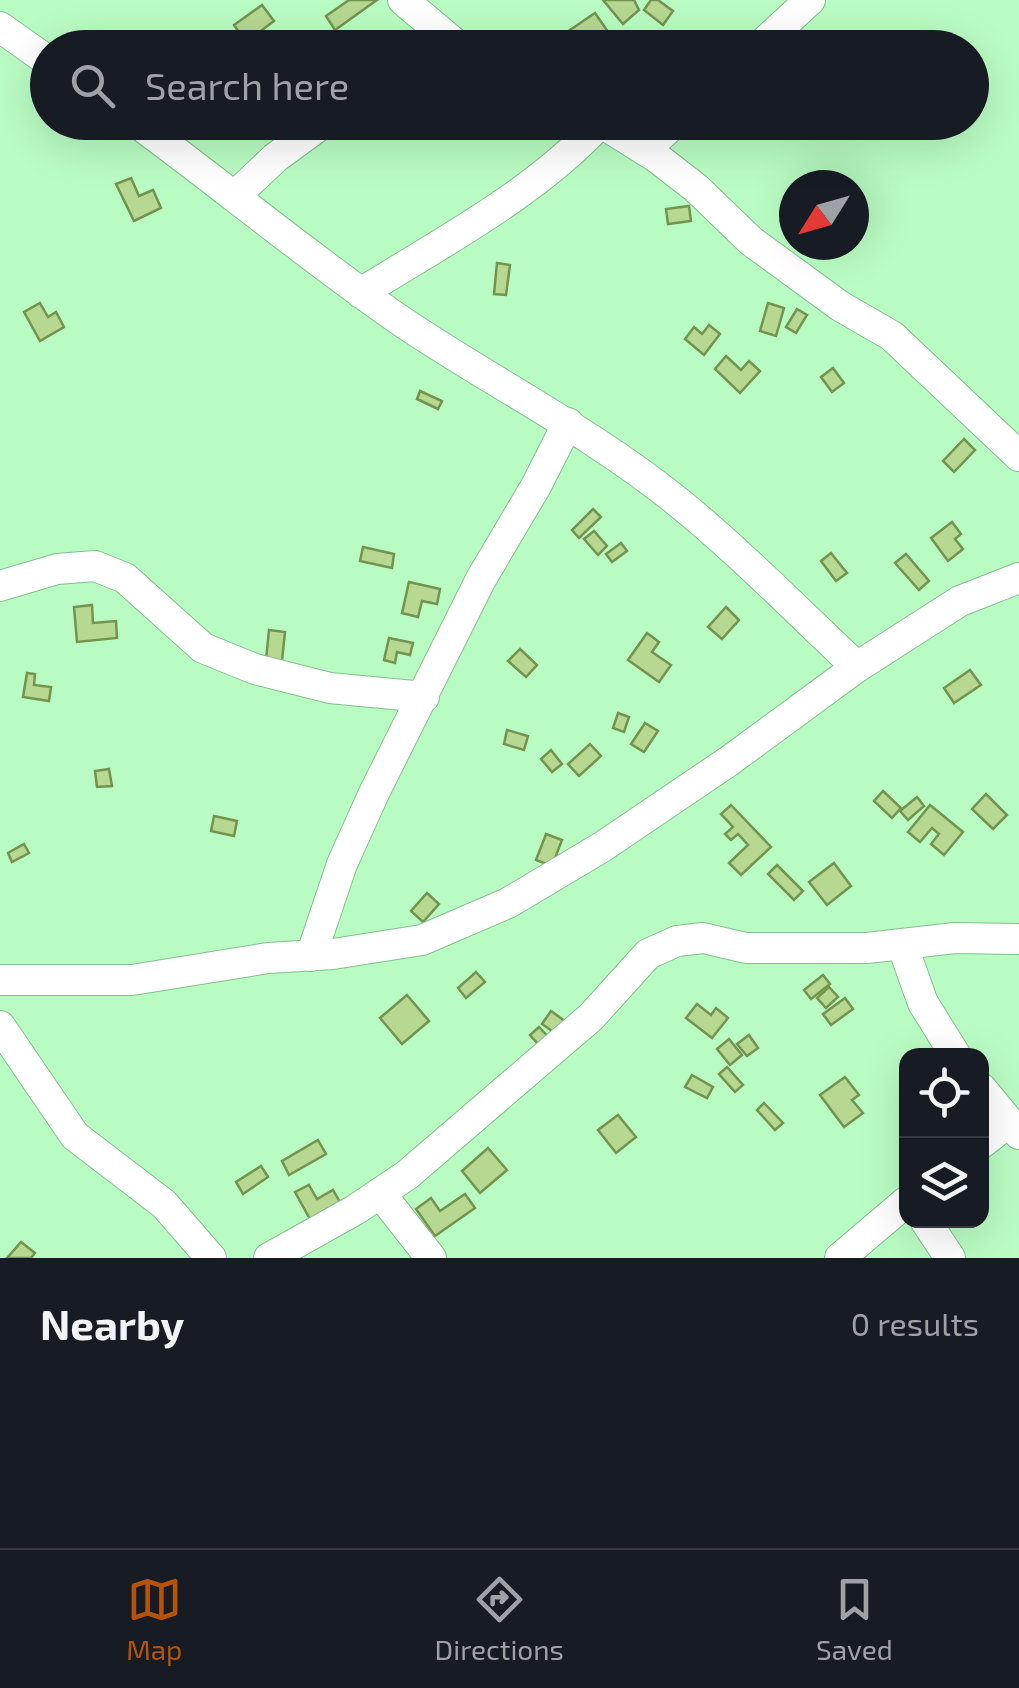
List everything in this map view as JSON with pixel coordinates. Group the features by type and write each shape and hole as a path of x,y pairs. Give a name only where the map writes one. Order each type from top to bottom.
{"street":[{"path":"402,0 437,30"},
{"path":"778,30 810,0"},
{"path":"0,27 30,48"},
{"path":"161,140 362,292 484,375 568,423 678,502 856,668"},
{"path":"236,195 300,140"},
{"path":"362,292 540,179 585,140"},
{"path":"628,140 696,188 751,240 840,306 892,336 1019,456"},
{"path":"644,150 655,140"},
{"path":"311,956 342,864 374,793 481,579 568,423"},
{"path":"0,586 57,569 94,566 125,578 203,648 255,668 330,688 424,696"},
{"path":"0,980 132,980 268,958 311,956 422,940 508,902 650,815 856,668 960,601 1019,578"},
{"path":"269,1258 408,1176 591,1017 648,954 677,941 702,938 746,948 867,948 955,938 1019,938"},
{"path":"902,944 923,1002 951,1048"},
{"path":"0,1026 74,1136 164,1204 211,1258"},
{"path":"989,1098 1014,1128 989,1140"},
{"path":"380,1194 431,1258"},
{"path":"840,1258 899,1208"},
{"path":"930,1228 950,1258"}],"building":[{"path":"349,0 377,0 335,30 326,16"},
{"path":"603,0 634,0 639,10 623,24"},
{"path":"651,0 658,0 673,11 663,25 644,10"},
{"path":"262,5 274,21 262,30 237,30 234,25"},
{"path":"595,13 607,30 570,30"},
{"path":"131,178 139,196 153,190 161,208 134,221 116,184"},
{"path":"689,206 691,221 668,224 666,209"},
{"path":"497,263 510,265 506,295 494,294"},
{"path":"40,303 48,317 56,312 64,327 40,341 24,312"},
{"path":"768,303 784,308 776,336 760,331"},
{"path":"797,309 807,315 796,333 786,327"},
{"path":"709,325 720,334 704,355 685,339 694,327 702,334"},
{"path":"726,356 741,370 749,361 760,371 740,393 715,369"},
{"path":"833,368 844,383 832,392 821,377"},
{"path":"420,391 442,401 438,409 417,399"},
{"path":"964,439 975,450 954,472 943,461"},
{"path":"593,509 601,517 579,538 572,530"},
{"path":"952,522 961,534 955,539 963,549 948,561 931,538"},
{"path":"594,531 607,546 598,555 584,539"},
{"path":"621,543 627,551 612,562 606,554"},
{"path":"363,547 394,554 392,568 360,561"},
{"path":"831,553 847,573 836,581 821,561"},
{"path":"906,554 929,581 919,590 895,563"},
{"path":"409,582 440,589 437,604 422,601 418,617 402,613"},
{"path":"92,605 93,623 116,621 117,638 77,642 74,607"},
{"path":"726,607 739,620 722,639 708,627"},
{"path":"269,630 285,632 282,661 266,660"},
{"path":"647,633 659,642 652,652 671,665 659,682 628,660"},
{"path":"389,638 413,643 410,655 397,652 395,663 384,660"},
{"path":"520,649 537,665 526,677 508,661"},
{"path":"970,670 981,685 954,703 944,688"},
{"path":"27,673 35,674 34,685 51,687 49,701 23,697"},
{"path":"618,713 629,717 624,732 613,728"},
{"path":"645,723 658,731 644,752 631,744"},
{"path":"507,730 528,736 524,750 504,744"},
{"path":"590,744 601,756 579,776 568,764"},
{"path":"551,750 562,764 552,772 541,759"},
{"path":"109,769 112,786 97,787 95,771"},
{"path":"883,791 901,808 892,818 874,801"},
{"path":"986,794 1007,815 993,829 972,809"},
{"path":"917,797 924,806 908,820 900,811"},
{"path":"731,805 771,847 741,875 729,863 748,845 738,834 731,840 725,834 733,827 721,814"},
{"path":"930,805 963,832 944,855 931,844 939,834 932,828 920,842 908,832"},
{"path":"214,816 237,821 234,836 211,831"},
{"path":"546,834 562,840 552,866 536,860"},
{"path":"24,844 29,853 12,862 8,853"},
{"path":"834,863 851,886 827,905 809,882"},
{"path":"777,865 803,891 794,900 768,874"},
{"path":"427,893 439,904 423,922 411,911"},
{"path":"476,972 485,982 466,998 458,988"},
{"path":"823,975 830,984 811,999 804,990"},
{"path":"829,987 838,997 826,1008 817,998"},
{"path":"407,995 429,1021 402,1044 380,1018"},
{"path":"845,998 853,1009 831,1025 823,1014"},
{"path":"697,1004 711,1015 716,1008 728,1018 712,1038 686,1018"},
{"path":"551,1011 580,1032 571,1044 542,1024"},
{"path":"539,1027 557,1046 548,1055 530,1035"},
{"path":"749,1035 758,1048 747,1056 737,1044"},
{"path":"729,1039 742,1055 730,1065 717,1049"},
{"path":"727,1067 743,1085 735,1092 719,1074"},
{"path":"692,1075 713,1087 707,1098 685,1087"},
{"path":"845,1077 859,1095 852,1100 863,1113 844,1127 820,1095"},
{"path":"764,1103 783,1123 775,1130 757,1110"},
{"path":"618,1115 636,1137 616,1153 598,1130"},
{"path":"318,1140 326,1154 289,1175 282,1161"},
{"path":"488,1148 507,1170 480,1193 462,1171"},
{"path":"261,1166 268,1177 243,1194 236,1182"},
{"path":"309,1185 317,1199 333,1190 341,1204 311,1221 295,1192"},
{"path":"465,1194 475,1208 435,1236 416,1209 431,1198 440,1211"},
{"path":"21,1242 35,1253 31,1258 7,1258"}]}
